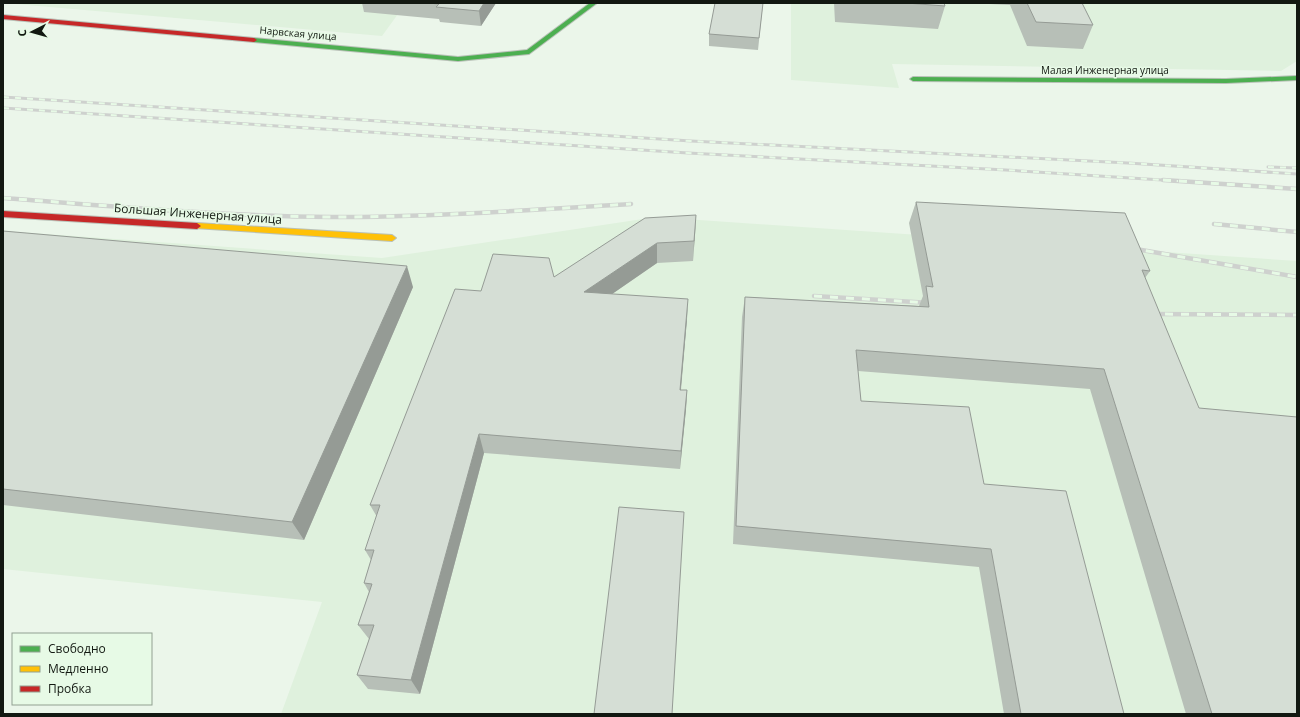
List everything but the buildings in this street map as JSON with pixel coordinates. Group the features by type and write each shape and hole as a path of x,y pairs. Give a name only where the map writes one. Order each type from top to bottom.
{"street":[{"name":"Нарвская улица","path":"3,18 458,59 529,52 594,3"},
{"name":"Малая Инженерная улица","path":"913,79 1226,81 1297,78"},
{"name":"Большая Инженерная улица","path":"3,214 392,238"}],"shaded area":[{"path":"4,3 406,3 382,36"},
{"path":"791,3 1297,3 1297,61 1281,71 892,64 899,88 791,80"},
{"path":"656,217 1297,261 1297,714 281,714 322,602 3,569 3,231 382,258"}],"railway":[{"path":"3,97 691,141 1128,163 1297,174"},
{"path":"3,108 688,153 1176,181"},
{"path":"1268,167 1297,168"},
{"path":"1163,180 1176,181"},
{"path":"1176,181 1297,189"},
{"path":"3,198 208,213 331,217 518,211 631,204"},
{"path":"1214,224 1297,232"},
{"path":"1130,248 1297,277"},
{"path":"814,296 931,303"},
{"path":"1149,314 1297,315"}],"traffic: fast":[{"path":"254,40 458,59 529,52 594,3"},
{"path":"913,79 1226,81 1297,78"}],"traffic: slow":[{"path":"197,226 392,238"}],"traffic: jam":[{"path":"3,17 254,40"},
{"path":"3,214 197,226"}]}
